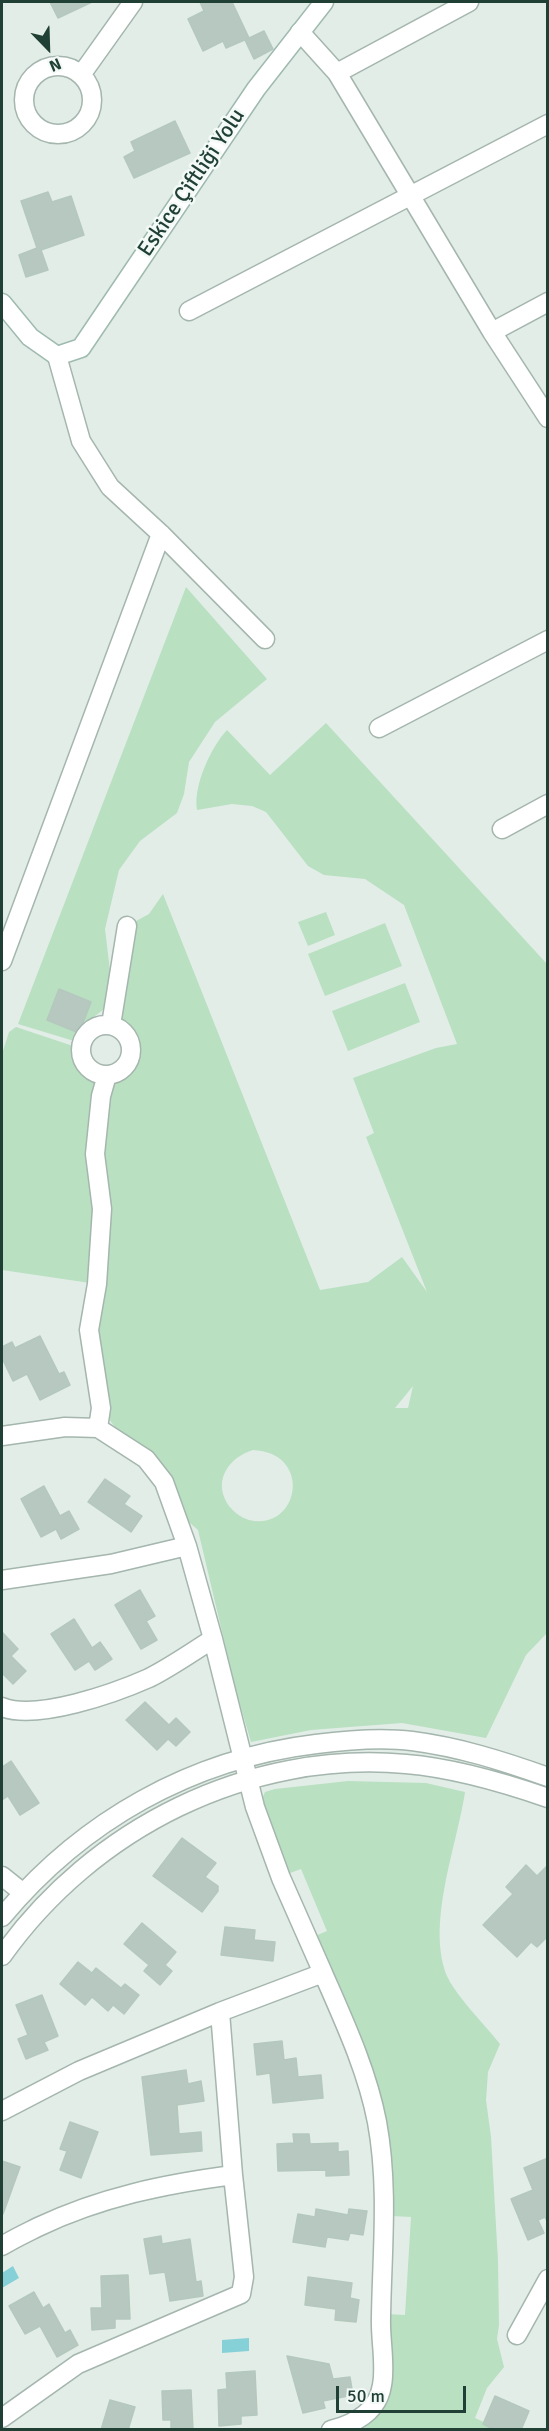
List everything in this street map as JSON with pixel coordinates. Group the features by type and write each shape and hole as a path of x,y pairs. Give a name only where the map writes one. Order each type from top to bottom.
{"street":[{"path":"81,75 132,2"},
{"name":"Eskice Çiftliği Yolu","path":"57,356 81,348 256,89 324,2"},
{"path":"337,74 469,2"},
{"path":"300,32 337,74 492,332 548,418"},
{"path":"189,311 548,124"},
{"path":"492,332 548,302"},
{"path":"2,303 30,337 57,356 81,441 110,487 161,534 265,639"},
{"path":"2,961 161,534"},
{"path":"379,728 548,640"},
{"path":"502,829 548,804"},
{"path":"111,1025 127,926"},
{"path":"103,1025 111,1025 125,1032 131,1047 131,1055 123,1069 107,1075 99,1074 85,1063 82,1047 89,1032 103,1025"},
{"path":"98,1428 101,1408 89,1330 97,1284 102,1209 95,1154 100,1096 107,1075"},
{"path":"2,1436 65,1427 98,1428 146,1459 164,1482 187,1546 255,1807 281,1878 323,1973 364,2075 377,2121 385,2197 381,2295 382,2386 369,2411 352,2424 331,2430"},
{"path":"2,1580 111,1564 187,1546"},
{"path":"2,1707 40,1710 93,1699 150,1677 213,1639"},
{"path":"2,1917 22,1892 52,1862 90,1831 146,1798 242,1757 332,1742 410,1741 494,1758 548,1777"},
{"path":"2,1956 22,1926 95,1857 144,1825 192,1801 248,1778 291,1768 333,1764 408,1764 502,1782 548,1798"},
{"path":"2,1876 22,1892"},
{"path":"2,2111 79,2071 220,2012 323,1973"},
{"path":"2,2418 78,2364 241,2294 244,2277 220,2012"},
{"path":"2,2247 68,2213 117,2196 174,2183 233,2175"},
{"path":"517,2336 548,2279"}],"green space":[{"path":"186,587 267,679 215,722 189,762 184,794 177,813 140,841 119,870 105,929 111,979 104,1009 81,1027 74,1041 18,1024"},
{"path":"326,723 547,964 547,1633 526,1655 486,1738 402,1723 311,1730 251,1742 236,1691 198,1530 175,1510 101,1408 94,1375 97,1284 2,1270 2,1054 9,1032 16,1027 76,1047 82,1065 99,1084 115,1073 128,1059 131,1052 131,1044 127,1036 118,1028 127,926 149,914 163,894 320,1290 368,1282 402,1257 427,1292 366,1137 374,1133 353,1078 436,1048 457,1044 404,905 365,879 324,875 308,866 266,812 252,806 232,804 197,810 196,800 204,767 227,730 270,775","holes":["413,1386 408,1408 395,1408","253,1450 272,1454 285,1464 292,1477 293,1491 288,1504 279,1515 266,1521 249,1520 239,1515 229,1506 223,1494 222,1486 226,1470 237,1458"]},
{"path":"326,912 335,935 308,946 298,922"},
{"path":"385,923 402,966 325,996 308,954"},
{"path":"405,983 420,1022 348,1051 332,1011"},
{"path":"348,1781 426,1783 465,1792 445,1886 440,1935 442,1958 452,1986 500,2044 488,2072 486,2100 491,2137 498,2261 499,2325 497,2339 504,2367 487,2388 475,2418 499,2429 365,2428 381,2409 386,2314 405,2315 411,2217 391,2216 387,2133 315,1936 327,1931 301,1869 290,1873 262,1799 265,1792 275,1789"}],"water":[{"path":"13,2266 19,2278 2,2288 2,2273"},
{"path":"249,2338 249,2351 222,2353 222,2340"}],"building":[{"path":"50,2 92,2 58,18"},
{"path":"200,2 232,2 249,38 226,48 223,41 203,51 188,19 204,11"},
{"path":"264,31 273,49 254,59 245,40"},
{"path":"175,121 190,153 134,178 124,157 135,151 131,142"},
{"path":"48,192 52,202 71,196 84,235 41,250 48,270 26,277 19,255 37,248 21,201"},
{"path":"59,989 91,1002 79,1033 47,1020"},
{"path":"40,1336 59,1374 64,1372 70,1385 40,1400 27,1374 13,1381 2,1358 2,1347 12,1342 15,1348"},
{"path":"105,1479 130,1496 124,1504 142,1516 131,1532 88,1502"},
{"path":"44,1486 60,1516 69,1511 79,1529 61,1539 56,1529 41,1537 21,1499"},
{"path":"140,1590 155,1616 146,1621 157,1640 141,1649 115,1605"},
{"path":"74,1619 92,1648 100,1642 112,1659 95,1670 89,1661 75,1670 51,1634"},
{"path":"2,1632 18,1649 11,1656 26,1671 13,1684 2,1673"},
{"path":"145,1702 169,1725 176,1718 190,1732 176,1746 168,1739 157,1750 126,1720"},
{"path":"11,1761 39,1803 20,1815 8,1796 2,1800 2,1767"},
{"path":"182,1838 216,1863 205,1877 218,1886 218,1891 202,1912 153,1876"},
{"path":"526,1865 537,1876 548,1865 548,1936 537,1947 531,1942 517,1957 483,1925 513,1894 506,1887"},
{"path":"142,1923 176,1952 165,1965 172,1971 160,1985 144,1971 149,1965 124,1944"},
{"path":"225,1927 255,1930 254,1940 275,1942 273,1961 221,1955"},
{"path":"78,1962 92,1973 96,1968 121,1988 125,1984 139,1995 124,2014 113,2005 108,2011 92,1997 85,2005 60,1984"},
{"path":"42,1995 58,2036 44,2042 48,2050 26,2059 18,2039 28,2035 16,2005"},
{"path":"282,2041 284,2060 296,2058 298,2077 321,2075 323,2098 273,2103 270,2073 257,2075 254,2044"},
{"path":"186,2070 188,2084 201,2081 204,2101 177,2105 179,2134 201,2132 202,2151 151,2155 142,2077"},
{"path":"70,2122 98,2132 81,2178 60,2170 67,2151 60,2149"},
{"path":"293,2134 309,2134 310,2144 338,2143 338,2152 348,2151 349,2175 326,2176 326,2170 278,2171 277,2144 294,2143"},
{"path":"548,2158 548,2223 545,2217 538,2220 544,2233 528,2240 511,2199 533,2190 524,2168"},
{"path":"2,2161 20,2167 3,2214 2,2214"},
{"path":"316,2209 348,2215 349,2209 367,2211 363,2235 350,2233 348,2240 327,2237 325,2247 293,2242 298,2214 315,2217"},
{"path":"161,2236 162,2244 190,2239 196,2282 201,2281 203,2296 170,2301 165,2272 150,2274 144,2239"},
{"path":"128,2275 130,2319 115,2319 115,2328 92,2330 91,2308 102,2308 101,2276"},
{"path":"308,2277 352,2283 350,2298 359,2300 356,2322 335,2320 336,2309 305,2305"},
{"path":"34,2292 43,2308 49,2304 65,2333 70,2330 78,2345 57,2357 40,2326 25,2334 9,2306"},
{"path":"287,2356 329,2364 333,2379 350,2377 353,2395 323,2401 325,2408 303,2413"},
{"path":"255,2371 257,2415 241,2416 241,2424 219,2426 218,2390 227,2389 226,2373"},
{"path":"191,2390 193,2430 171,2430 171,2420 163,2420 162,2391"},
{"path":"495,2396 529,2411 521,2430 495,2430 483,2424"},
{"path":"110,2400 135,2407 128,2430 101,2430"}]}
